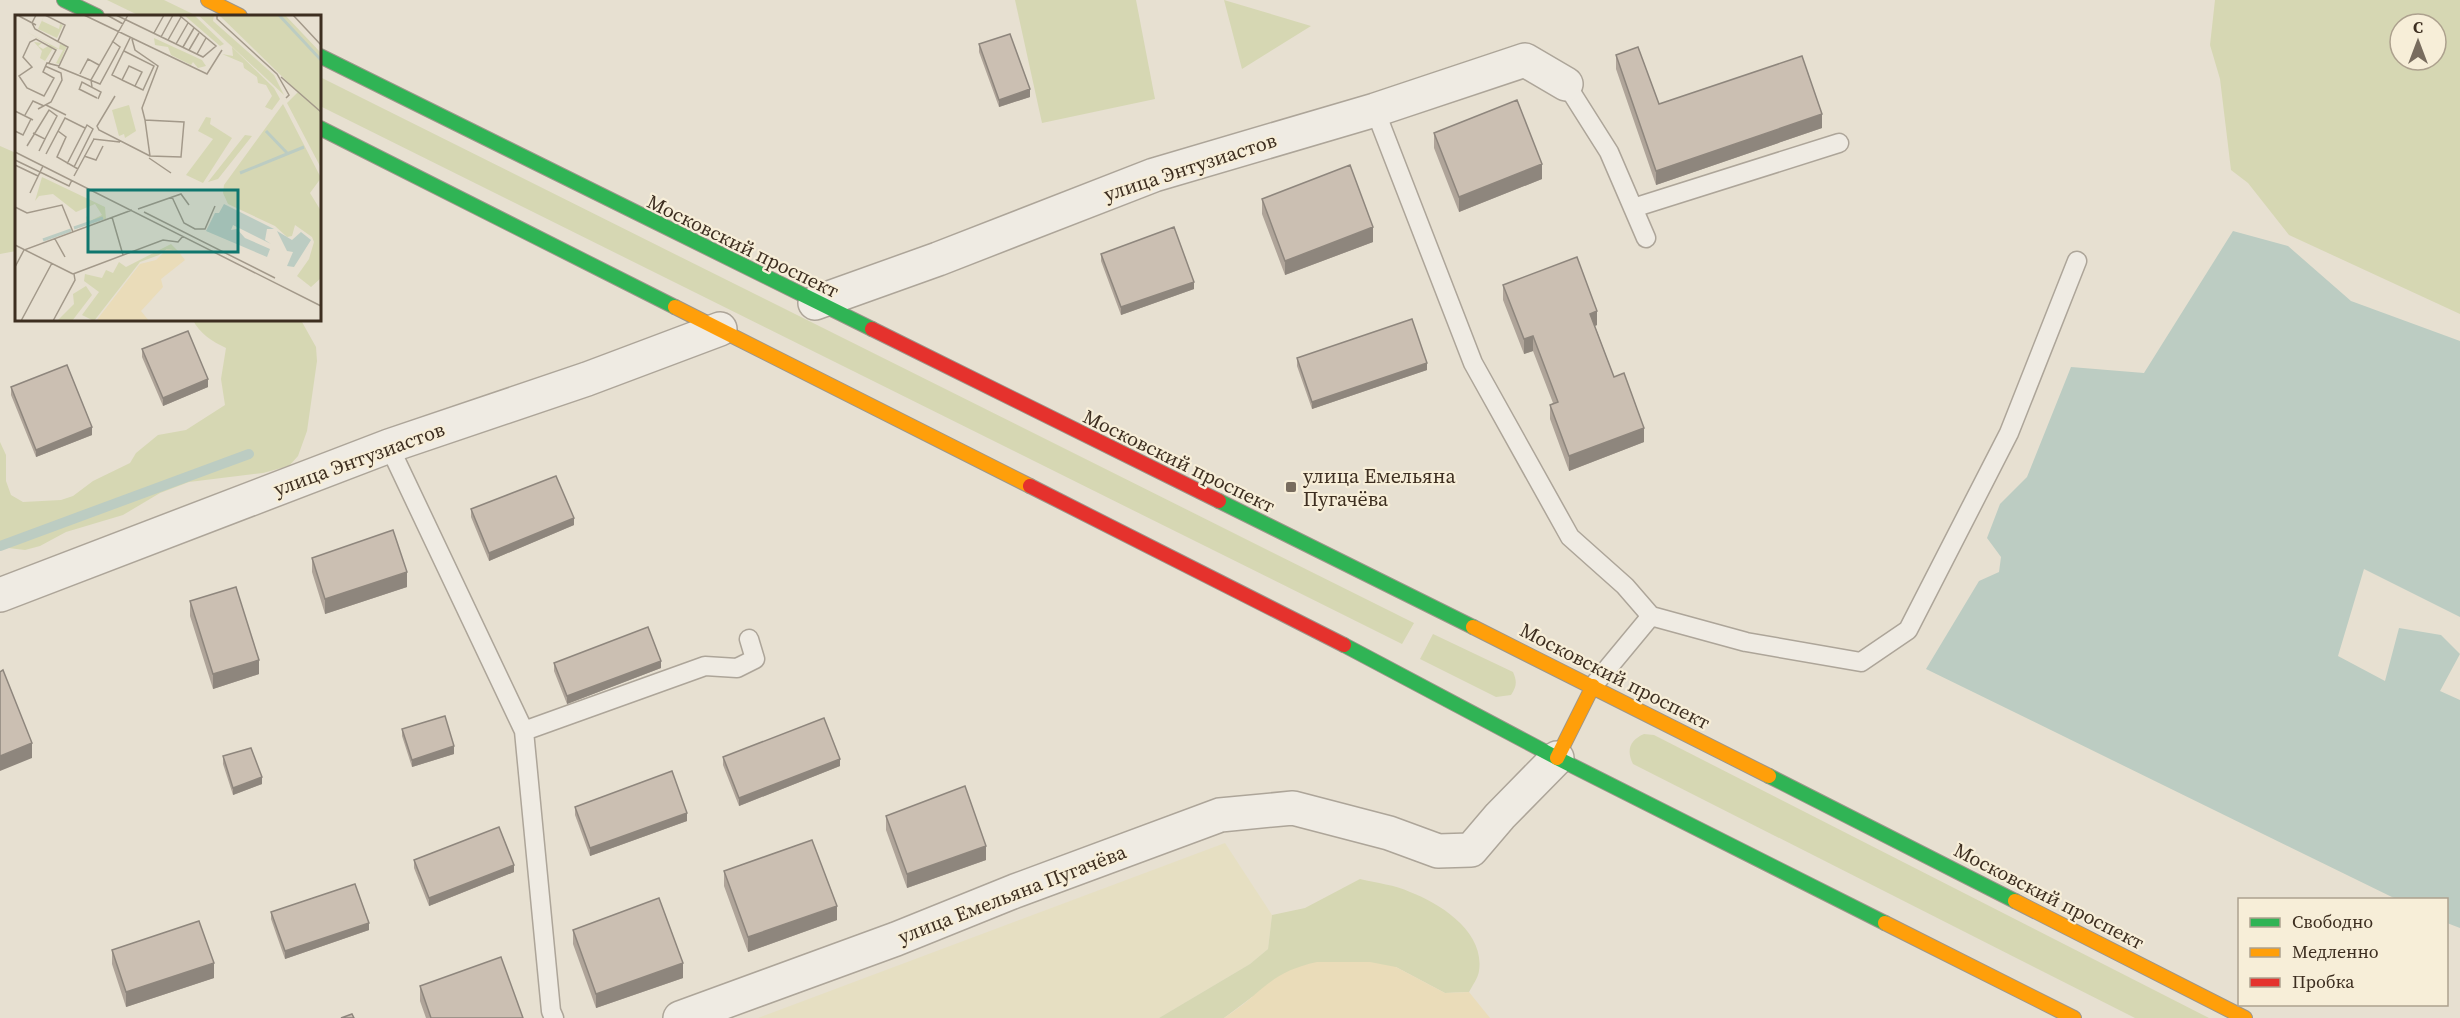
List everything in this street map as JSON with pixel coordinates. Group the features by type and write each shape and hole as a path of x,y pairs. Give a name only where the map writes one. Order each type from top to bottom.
{"main road":[{"path":"64,0 95,15"},
{"path":"208,0 238,15"},
{"name":"Московский проспект","path":"321,56 815,303 1593,686 2245,1018"},
{"path":"321,129 1399,673 1557,758 2074,1018"},
{"path":"1557,758 1593,686"}],"street":[{"name":"улица Энтузиастов","path":"815,303 938,259 1154,175 1375,110 1525,60 1566,84"},
{"name":"улица Энтузиастов","path":"0,595 389,446 587,378 720,329"},
{"name":"улица Емельяна Пугачёва","path":"680,1018 1220,815 1293,808 1389,833 1438,851 1471,850 1500,816 1557,758"}],"lane":[{"path":"1566,84 1609,152 1646,238"},
{"path":"1375,110 1473,363 1570,537 1626,586 1651,616 1746,642 1861,662 1908,630 2009,433 2077,261"},
{"path":"1634,208 1839,143"},
{"path":"389,446 524,731 554,1018"},
{"path":"1593,686 1651,616"},
{"path":"524,731 705,666 736,668 754,659 749,639"}],"shaded area":[{"path":"2233,231 2288,246 2351,301 2460,341 2460,617 2364,569 2338,656 2385,681 2399,628 2441,635 2460,654 2440,691 2460,700 2460,928 2448,923 2448,898 2394,898 1926,669 1979,581 1999,572 2001,557 1987,538 2000,504 2027,477 2071,367 2144,373"},
{"path":"1225,843 1272,915 1268,949 1250,964 1159,1018 758,1018"}],"green space":[{"path":"107,0 164,0 195,15 138,15"},
{"path":"1015,0 1136,0 1155,99 1042,123"},
{"path":"1224,0 1311,26 1242,69"},
{"path":"2215,0 2460,0 2460,314 2289,235 2248,183 2231,170 2220,79 2210,45"},
{"path":"321,77 1414,623 1402,644 321,106"},
{"path":"0,146 15,153 15,251 0,254"},
{"path":"194,321 302,322 316,347 317,361 307,431 298,456 289,466 263,473 189,482 160,493 123,515 66,532 40,546 25,550 0,547 0,442 6,455 6,481 11,495 23,502 61,500 73,496 93,481 130,463 136,453 158,435 186,430 225,405 221,379 226,348 207,337"},
{"path":"1433,634 1513,672 1516,684 1511,695 1496,697 1420,659"},
{"path":"1644,734 1654,735 2209,1018 2135,1018 1633,764 1630,754 1631,746 1635,739"},
{"path":"1360,879 1392,886 1422,897 1458,921 1475,944 1479,957 1479,971 1469,992 1445,993 1396,967 1252,997 1224,1018 1159,1018 1250,964 1268,949 1272,915 1305,908"}],"sand":[{"path":"1317,962 1370,962 1396,967 1445,993 1469,992 1490,1018 1224,1018 1276,978 1301,966"}],"building":[{"path":"1010,34 1030,89 999,100 979,44"},
{"path":"1638,47 1659,104 1802,56 1822,114 1656,171 1616,55"},
{"path":"1517,100 1542,164 1459,197 1434,133"},
{"path":"1350,165 1373,227 1285,261 1262,199"},
{"path":"1174,227 1194,282 1121,307 1101,254"},
{"path":"1577,257 1597,311 1590,314 1614,377 1624,373 1644,428 1569,456 1550,405 1558,402 1533,336 1524,339 1503,285"},
{"path":"1412,319 1427,363 1312,402 1297,358"},
{"path":"188,331 208,379 163,398 142,349"},
{"path":"67,365 92,427 36,450 11,387"},
{"path":"556,476 574,518 489,553 471,509"},
{"path":"393,530 407,572 325,599 312,558"},
{"path":"236,587 259,660 213,674 190,601"},
{"path":"648,627 661,661 567,696 554,663"},
{"path":"3,670 32,743 0,756 0,672"},
{"path":"445,716 454,746 412,760 402,729"},
{"path":"824,718 840,759 739,798 723,757"},
{"path":"251,748 262,777 233,788 223,756"},
{"path":"672,771 687,813 590,848 575,807"},
{"path":"965,786 986,846 907,874 886,816"},
{"path":"499,827 514,865 429,898 414,860"},
{"path":"812,840 837,906 748,937 724,871"},
{"path":"355,884 369,923 285,951 271,912"},
{"path":"659,898 683,963 596,994 573,930"},
{"path":"199,921 214,963 126,992 112,950"},
{"path":"501,957 523,1018 431,1018 420,986"},
{"path":"352,1014 354,1018 341,1018"}],"waterway":[{"path":"0,546 249,454"}],"traffic: fast":[{"path":"64,0 95,15"},
{"path":"321,56 872,329"},
{"path":"321,129 675,307"},
{"path":"1219,501 1473,627"},
{"path":"1344,645 1557,758 1885,923"},
{"path":"1769,776 2015,901"}],"traffic: slow":[{"path":"208,0 238,15"},
{"path":"675,307 1030,486"},
{"path":"1473,627 1769,776"},
{"path":"1557,758 1593,686"},
{"path":"2015,901 2245,1018"},
{"path":"1885,923 2074,1018"}],"traffic: jam":[{"path":"872,329 1219,501"},
{"path":"1030,486 1344,645"}],"place":[{"name":"улица Емельяна Пугачёва","path":"1291,487"}]}
